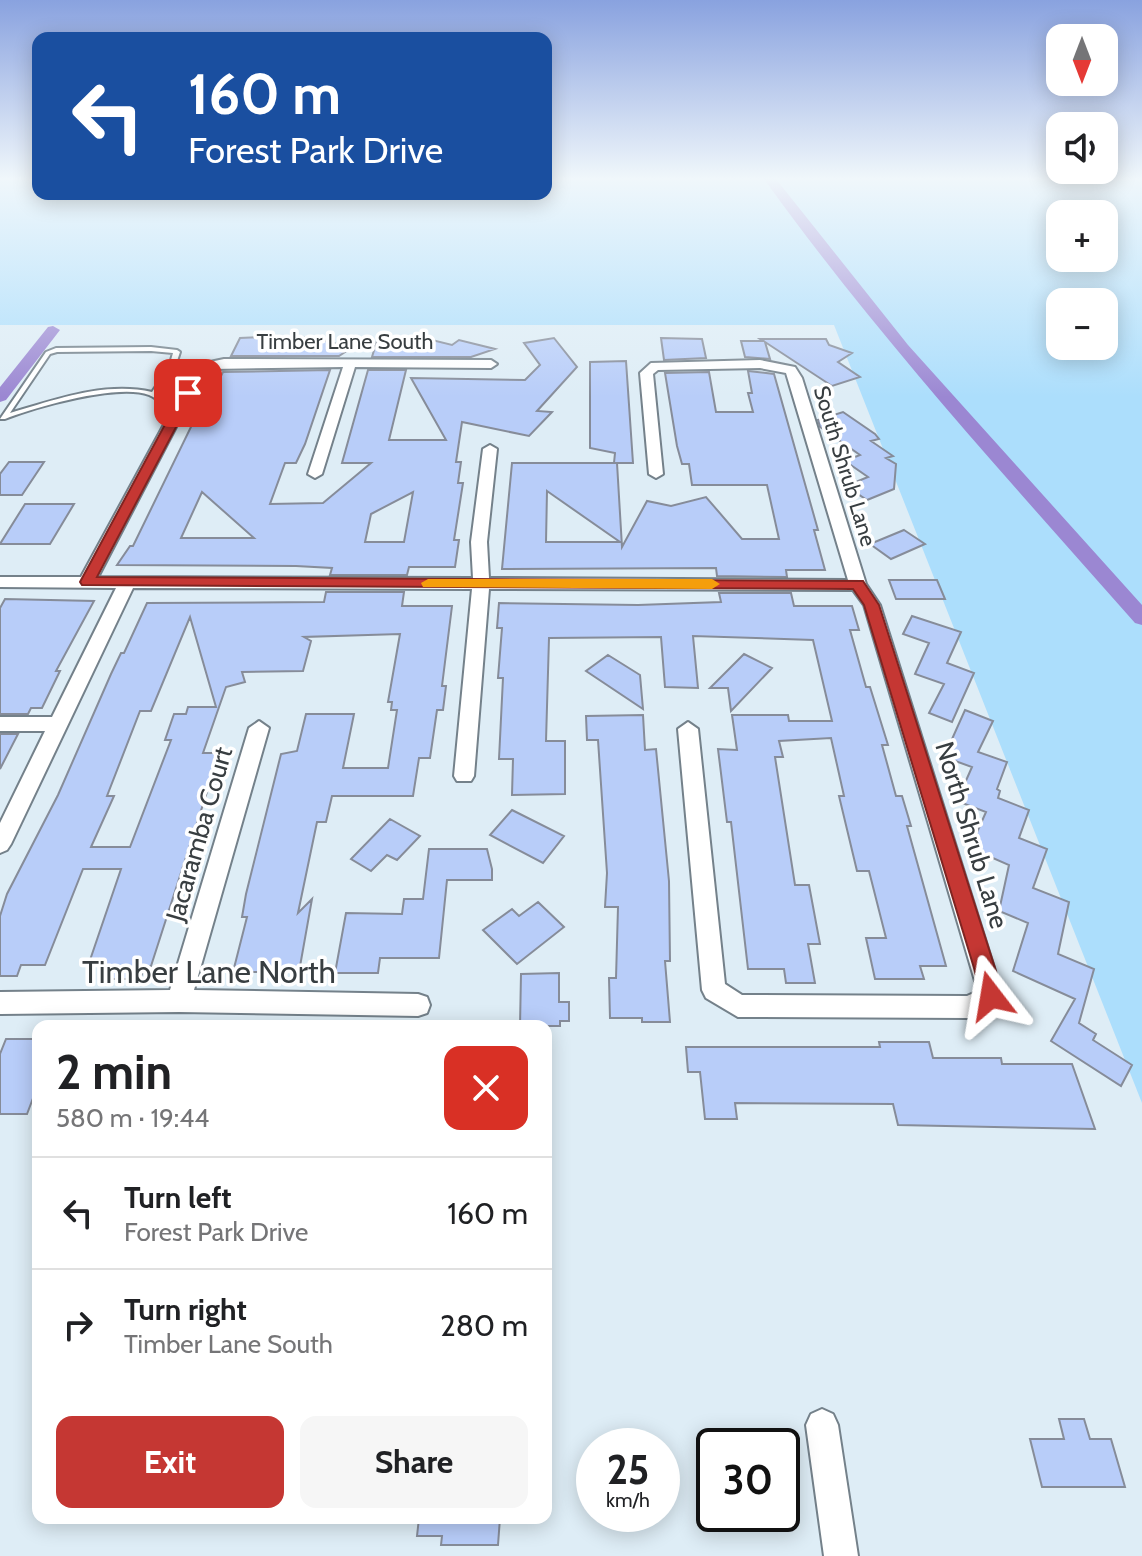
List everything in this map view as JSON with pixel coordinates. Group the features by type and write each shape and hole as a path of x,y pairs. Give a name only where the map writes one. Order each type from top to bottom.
{"street":[{"name":"Timber Lane South","path":"87,582 198,373 209,366 224,363 491,364"},
{"path":"315,474 350,364"},
{"name":"South Shrub Lane","path":"656,474 646,373 655,366 760,364 791,370 858,585"},
{"path":"464,776 481,583 479,542 490,449"},
{"path":"0,582 858,585"},
{"path":"0,844 126,584"},
{"name":"North Shrub Lane","path":"688,729 714,990 738,1006 969,1007 991,996 985,968 872,605 858,585"},
{"path":"0,724 57,724"},
{"name":"Jacaramba Court","path":"179,1001 259,728"},
{"name":"Timber Lane North","path":"0,1003 179,1001 418,1005"},
{"path":"822,1425 841,1556"}],"lane":[{"path":"2,420 48,353 56,350 151,349 177,352 172,367 154,394"},
{"path":"2,420 94,393 128,391 154,394 177,413"}],"shaded area":[{"path":"0,252 1046,252 1046,272 1118,272 1118,252 1142,252 1142,1103 834,325 0,325"}],"building":[{"path":"277,336 297,340 309,336 351,348 339,356 231,356 240,338"},
{"path":"378,337 406,345 424,338 452,345 459,340 495,349 471,357 372,357"},
{"path":"554,338 577,367 537,411 552,412 529,436 462,422 456,462 461,462 458,483 463,483 454,540 459,540 455,567 409,567 407,575 330,575 332,568 296,566 117,565 133,546 206,396 211,396 223,372 330,370 305,444 296,463 285,463 270,504 323,503 371,463 342,463 368,370 406,370 389,440 446,440 411,378 525,380 540,365 524,343","holes":["202,492 254,538 181,538","413,492 404,542 365,542 371,514"]},
{"path":"661,338 702,339 706,358 664,360"},
{"path":"760,339 826,339 829,345 852,353 838,362 860,377 832,386 765,342 770,359 745,357 741,341 763,341"},
{"path":"626,361 633,463 614,463 615,453 590,448 590,362"},
{"path":"748,371 774,374 818,530 814,530 825,570 786,570 787,577 717,576 716,568 502,569 512,463 617,463 622,547 647,501 671,506 706,497 742,539 779,539 767,485 692,485 689,464 682,464 677,446 665,373 709,372 716,412 753,412 748,393 752,393","holes":["547,491 620,542 546,542"]},
{"path":"843,412 875,434 879,439 871,441 893,456 886,458 896,464 894,489 867,500 846,486 868,477 845,461 860,455 820,427 818,420"},
{"path":"9,462 44,462 22,495 0,495 0,474"},
{"path":"25,504 74,504 50,544 0,544"},
{"path":"904,530 925,544 891,559 870,544"},
{"path":"889,580 937,580 945,599 896,599"},
{"path":"326,592 404,592 402,606 452,606 442,686 446,686 443,710 437,710 430,758 419,758 413,796 332,796 326,822 317,822 298,913 312,899 299,972 233,972 247,917 242,917 246,894 281,754 297,751 306,714 354,714 343,768 388,768 397,710 391,710 392,702 388,702 400,634 304,637 311,641 303,671 242,672 245,682 226,687 203,753 218,753 207,792 151,966 145,966 140,979 101,979 106,966 88,966 121,869 83,869 45,965 21,965 17,976 0,976 0,916 7,894 58,795 111,674 147,603 324,602","holes":["190,617 216,707 188,707 186,714 174,714 165,740 171,740 130,847 91,847 114,796 107,796 140,711 151,711"]},
{"path":"719,593 791,593 794,606 852,606 859,630 850,630 866,687 870,687 888,745 882,745 896,796 902,796 911,826 907,826 946,966 920,966 924,979 875,979 866,938 886,938 869,871 857,871 839,796 844,796 831,738 779,741 783,757 775,757 795,885 809,885 820,944 808,944 815,983 786,983 784,969 748,969 731,822 727,822 718,749 737,750 732,715 788,715 789,721 832,721 813,640 693,636 698,688 665,687 661,637 549,638 546,741 565,741 565,794 512,795 513,759 499,759 503,678 498,678 502,628 497,628 499,603 638,605 721,602"},
{"path":"5,599 94,601 56,671 60,671 42,708 31,708 28,714 0,714 0,608"},
{"path":"912,616 961,632 947,663 974,673 952,722 929,713 944,684 915,674 929,643 903,634"},
{"path":"744,654 772,668 731,711 728,688 710,688"},
{"path":"608,655 640,675 643,709 586,671"},
{"path":"965,710 993,721 978,752 1007,762 997,789 1000,791 998,798 1029,810 1019,838 1047,849 1033,888 1069,902 1058,954 1094,969 1079,1023 1096,1034 1093,1040 1132,1065 1121,1086 1051,1041 1075,999 1013,971 1028,923 999,911 1009,865 970,848 986,812 957,801 972,767 944,757"},
{"path":"643,715 645,750 656,749 669,881 670,961 665,961 670,1022 610,1018 609,978 616,978 618,907 605,907 607,873 598,740 587,740 586,716"},
{"path":"0,734 18,734 0,769"},
{"path":"512,810 564,836 543,863 490,835"},
{"path":"390,819 420,836 397,860 387,855 371,871 351,859"},
{"path":"429,849 487,849 492,869 492,880 447,880 439,958 380,958 378,973 335,973 346,913 402,914 404,899 423,899"},
{"path":"538,902 564,927 517,964 483,930 512,909 519,916"},
{"path":"559,973 559,1002 569,1002 569,1021 560,1021 560,1026 552,1026 552,1020 520,1020 521,974"},
{"path":"6,1039 32,1039 32,1101 27,1114 0,1114 0,1054"},
{"path":"879,1042 929,1042 933,1058 1001,1058 1002,1064 1072,1064 1095,1129 898,1125 893,1104 735,1103 737,1119 705,1119 700,1072 688,1072 686,1047 880,1047"},
{"path":"1059,1419 1084,1419 1090,1439 1111,1439 1125,1487 1042,1487 1030,1439 1064,1439"},
{"path":"418,1524 500,1524 498,1545 441,1545 442,1536 417,1536"}],"waterway":[{"path":"825,252 903,348 1142,618"},
{"path":"0,397 53,330"}],"slow traffic":[{"path":"428,583 712,584"}],"route":[{"path":"188,393 87,582 858,585 872,605 985,968 991,996"}]}
